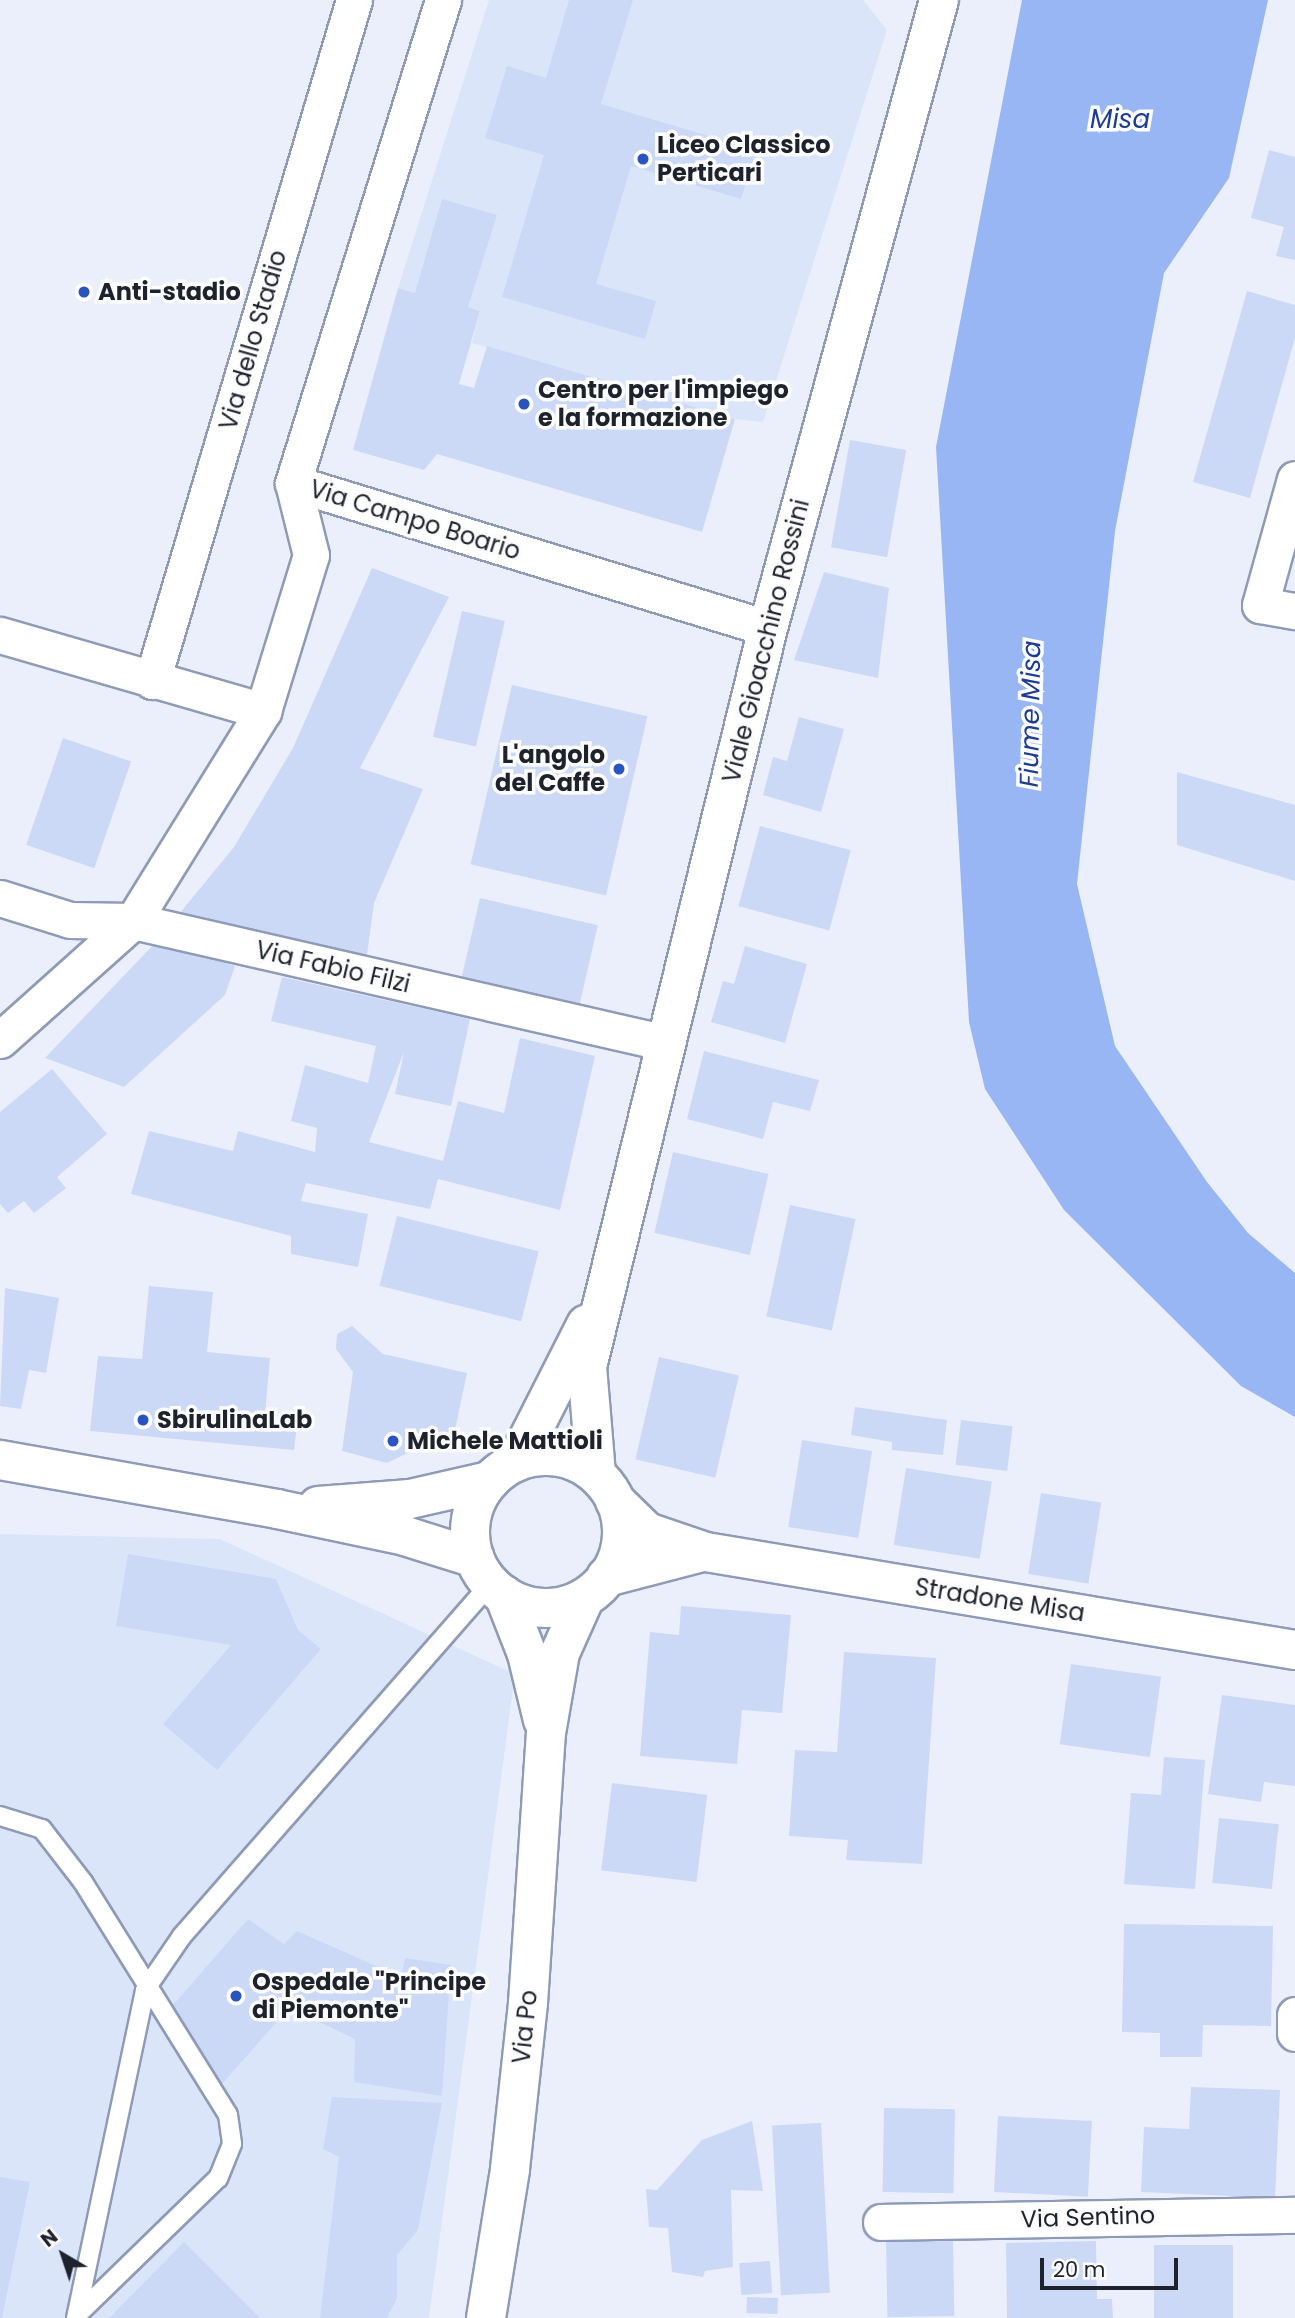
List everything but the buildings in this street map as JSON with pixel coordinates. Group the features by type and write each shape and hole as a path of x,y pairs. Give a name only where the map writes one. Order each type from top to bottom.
{"street":[{"name":"Via dello Stadio","path":"152,681 354,0"},
{"path":"293,483 443,0"},
{"name":"Viale Gioacchino Rossini","path":"606,1488 587,1367 768,628 939,0"},
{"path":"1295,479 1260,605 1295,611"},
{"name":"Via Campo Boario","path":"293,483 768,628"},
{"name":"Via Campo Boario","path":"0,1040 133,921 264,711 311,555 293,483"},
{"path":"0,635 152,681 264,711"},
{"name":"Via Fabio Filzi","path":"0,898 70,920 133,921 666,1043"},
{"name":"Viale Gioacchino Rossini","path":"503,1471 608,1286"},
{"path":"0,1460 277,1508 405,1536 544,1607 596,1587 621,1541 606,1488 558,1456 410,1499 277,1508"},
{"path":"489,1579 471,1518 503,1471"},
{"name":"Stradone Misa","path":"606,1488 647,1532 706,1552 1295,1650"},
{"name":"Stradone Misa","path":"596,1587 706,1552"},
{"name":"Via Po","path":"489,1579 527,1654 546,1733"},
{"name":"Via Po","path":"486,2318 527,2017 546,1733 560,1654 596,1587"},
{"path":"1295,2015 1295,2033"},
{"name":"Via Sentino","path":"881,2222 1295,2215"}],"lane":[{"path":"77,2317 145,1990 183,1936 489,1579"},
{"path":"0,1816 42,1829 83,1882 145,1990 228,2115 232,2144 218,2178 77,2317"}],"shaded area":[{"name":"Liceo Classico Perticari","path":"489,0 863,0 887,30 763,422 735,419 472,343 480,311 398,288"},
{"name":"Ospedale \"Principe di Piemonte\"","path":"0,1534 220,1539 515,1674 429,2318 0,2318"}],"water":[{"name":"Misa","path":"1022,0 1268,0 1229,178 1164,273 1115,531 1077,884 1115,1046 1207,1182 1248,1233 1295,1273 1295,1417 1241,1386 1064,1210 985,1089 969,1022 936,447"}],"place":[{"name":"Liceo Classico Perticari","path":"643,159"},
{"name":"Anti-stadio","path":"84,292"},
{"name":"Centro per l'impiego e la formazione","path":"524,404"},
{"name":"L'angolo del Caffe","path":"619,769"},
{"name":"SbirulinaLab","path":"143,1420"},
{"name":"Michele Mattioli","path":"393,1441"},
{"name":"Ospedale \"Principe di Piemonte\"","path":"236,1996"}],"water label":[{"name":"Fiume Misa","path":"1031,714"}]}
